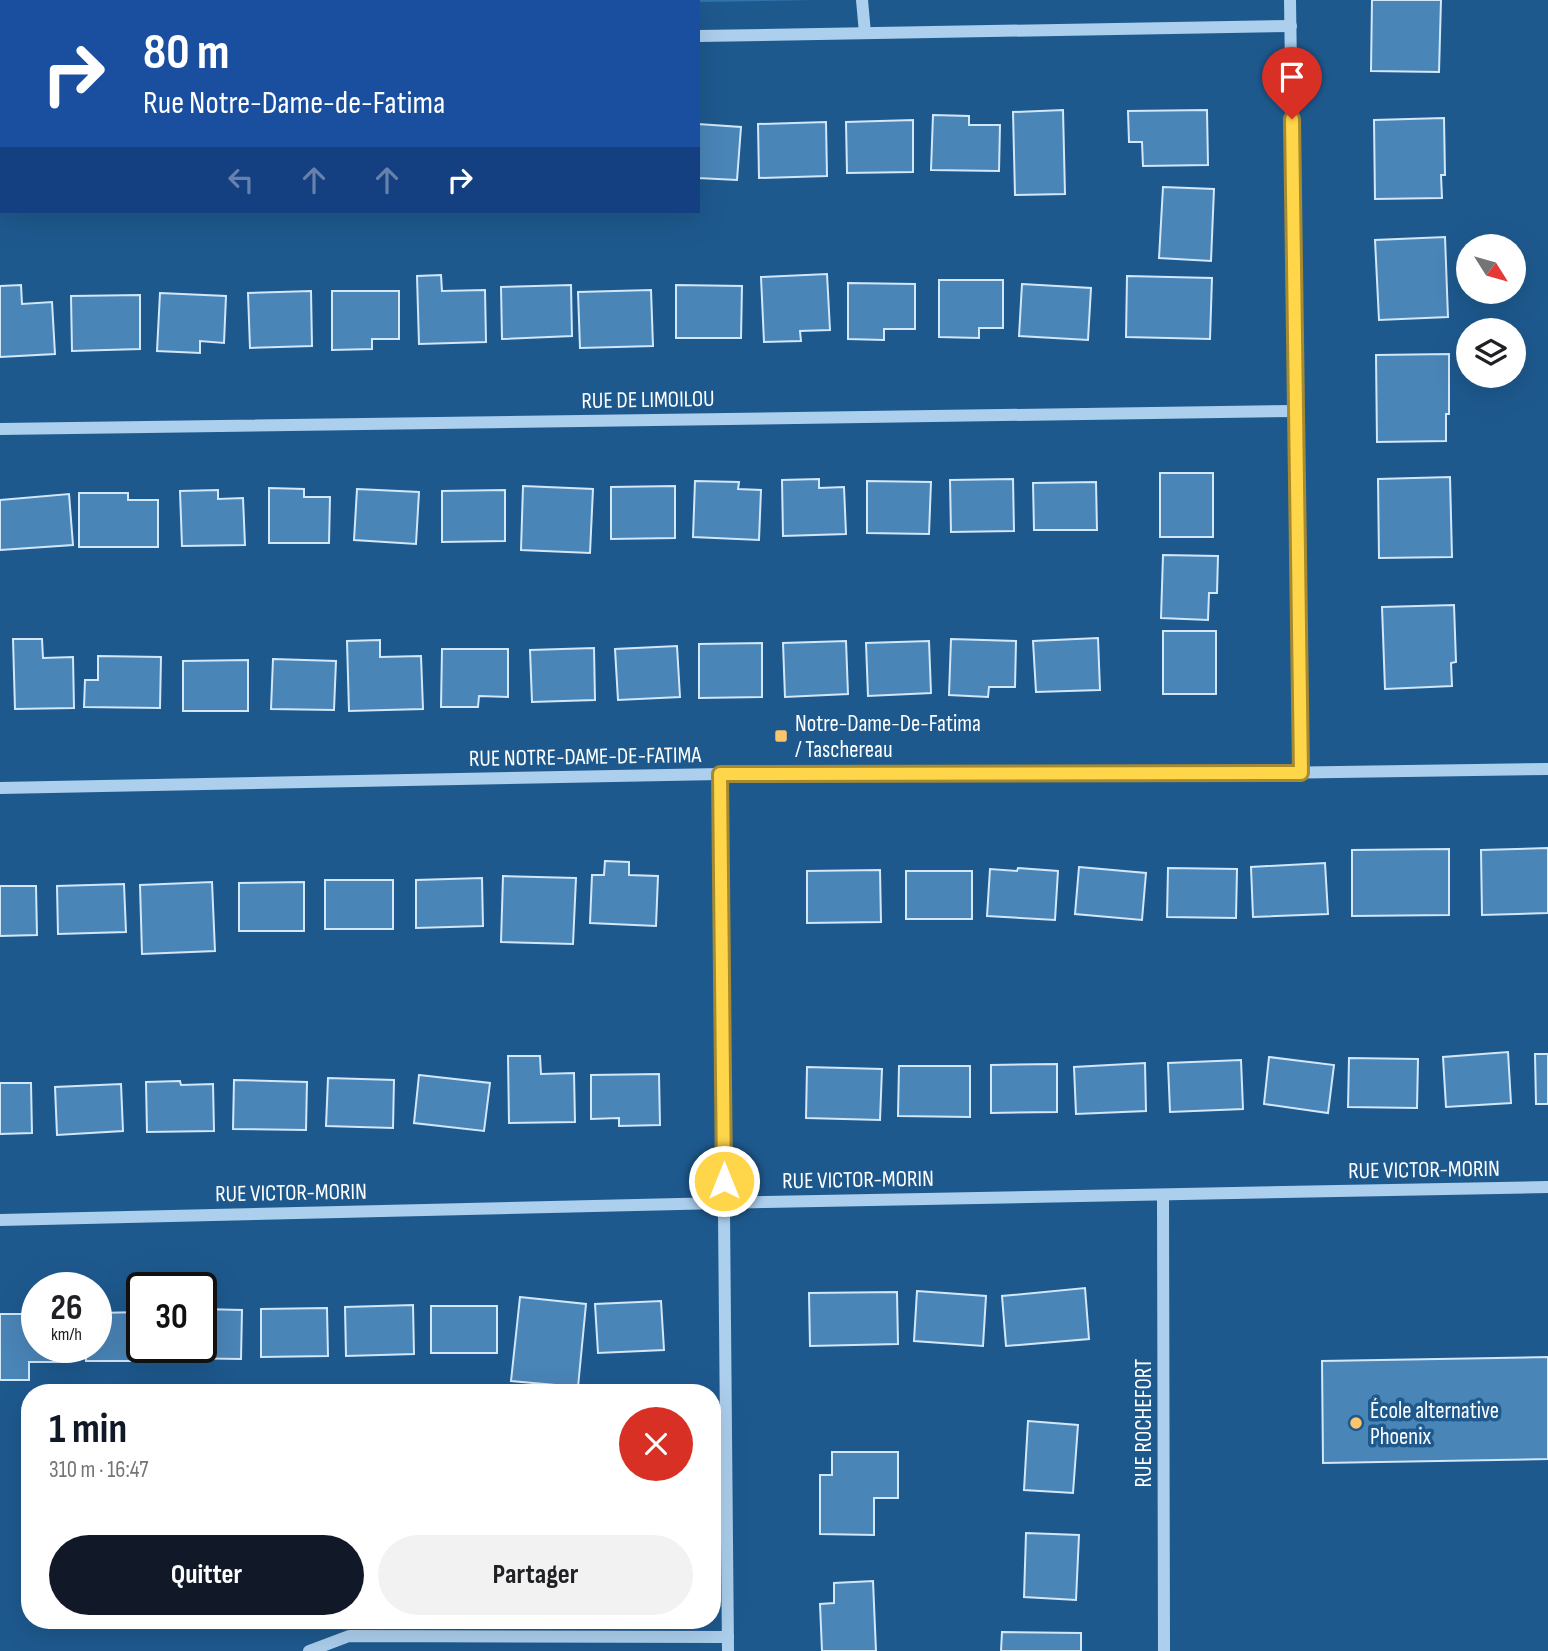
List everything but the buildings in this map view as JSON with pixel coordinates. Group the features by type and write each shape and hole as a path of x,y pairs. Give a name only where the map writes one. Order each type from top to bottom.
{"street":[{"path":"862,0 864,33"},
{"path":"1290,0 1301,773"},
{"path":"700,36 1291,26"},
{"name":"RUE DE LIMOILOU","path":"0,429 1296,411"},
{"name":"RUE NOTRE-DAME-DE-FATIMA","path":"0,788 720,774 1301,773 1548,769"},
{"path":"720,774 728,1651"},
{"name":"RUE VICTOR-MORIN","path":"0,1220 1548,1187"},
{"name":"RUE ROCHEFORT","path":"1163,1195 1164,1651"},
{"path":"309,1651 348,1636 728,1637"}],"shaded area":[{"path":"700,0 817,0 700,2"}],"place":[{"name":"Notre-Dame-De-Fatima / Taschereau","path":"781,736"},
{"name":"École alternative Phoenix","path":"1356,1423"}],"route":[{"path":"724,1181 720,774 1301,773 1292,119"}]}
